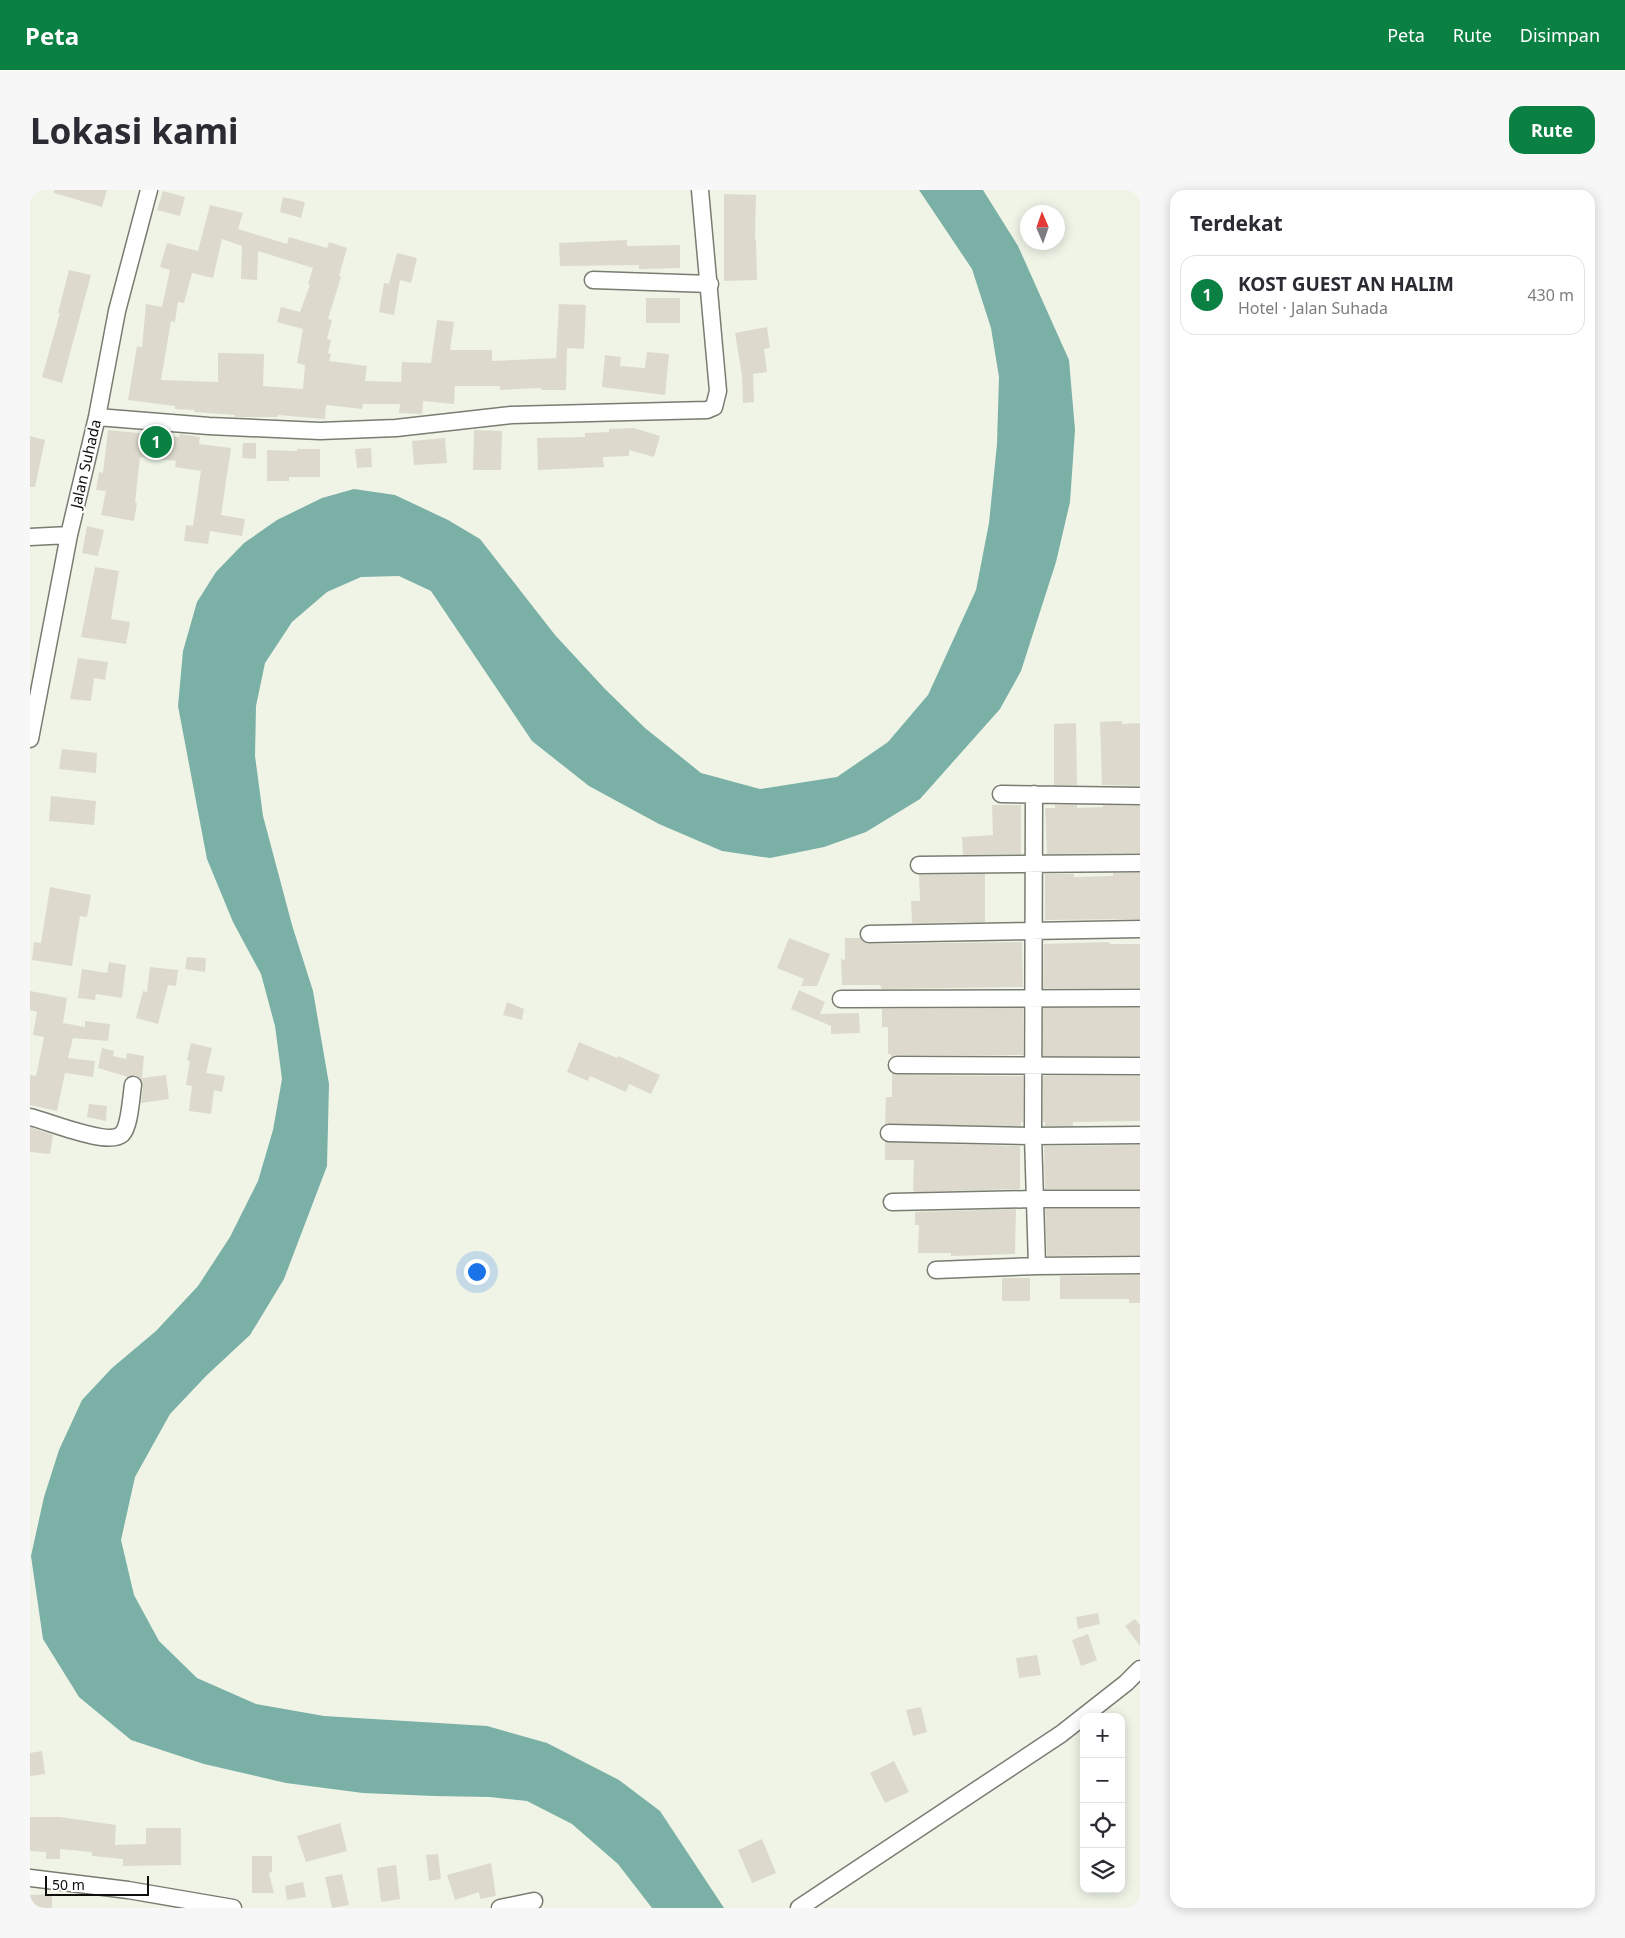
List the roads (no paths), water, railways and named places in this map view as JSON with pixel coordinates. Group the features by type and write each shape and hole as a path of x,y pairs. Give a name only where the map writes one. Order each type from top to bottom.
{"street":[{"name":"Jalan Suhada","path":"30,739 69,535 97,417 117,311 149,190"},
{"path":"97,417 209,426 320,430 396,428 511,415 707,410 714,407 718,391 710,284 700,190"},
{"path":"594,280 710,284"},
{"path":"30,537 69,535"},
{"path":"1001,794 1140,796"},
{"path":"1034,794 1033,1136 1037,1266"},
{"path":"919,865 1140,863"},
{"path":"870,934 1140,929"},
{"path":"841,999 1140,998"},
{"path":"897,1065 1140,1066"},
{"path":"30,1117 110,1139 122,1135 126,1126 133,1086"},
{"path":"889,1133 1033,1136 1140,1135"},
{"path":"892,1202 1140,1199"},
{"path":"936,1270 1037,1266 1140,1266"},
{"path":"799,1908 1061,1734 1126,1683 1140,1669"},
{"path":"30,1878 128,1890 233,1908"},
{"path":"500,1908 534,1901"}],"water":[{"path":"919,190 983,190 1018,246 1069,360 1075,430 1070,502 1056,562 1021,671 1000,709 920,799 866,832 824,847 770,858 722,851 659,824 589,786 532,741 431,591 399,576 361,577 327,592 292,622 265,663 256,706 255,756 263,816 292,925 313,991 329,1084 327,1166 284,1279 250,1335 206,1376 170,1414 135,1477 121,1540 134,1595 159,1641 197,1678 256,1704 324,1716 487,1726 547,1743 619,1780 660,1811 724,1908 652,1908 618,1864 572,1824 527,1801 490,1797 363,1793 286,1783 204,1764 131,1740 79,1697 43,1639 31,1556 44,1497 59,1450 82,1400 112,1368 156,1331 198,1286 230,1237 258,1181 273,1130 282,1079 275,1026 261,974 233,922 207,859 178,706 183,651 197,602 216,572 244,543 277,520 322,498 354,489 395,495 448,520 480,539 555,635 605,689 645,728 701,773 760,789 837,777 888,742 928,695 976,590 989,523 997,444 999,377 991,328 972,269"}],"place":[{"name":"KOST GUEST AN HALIM","path":"156,442"}]}
